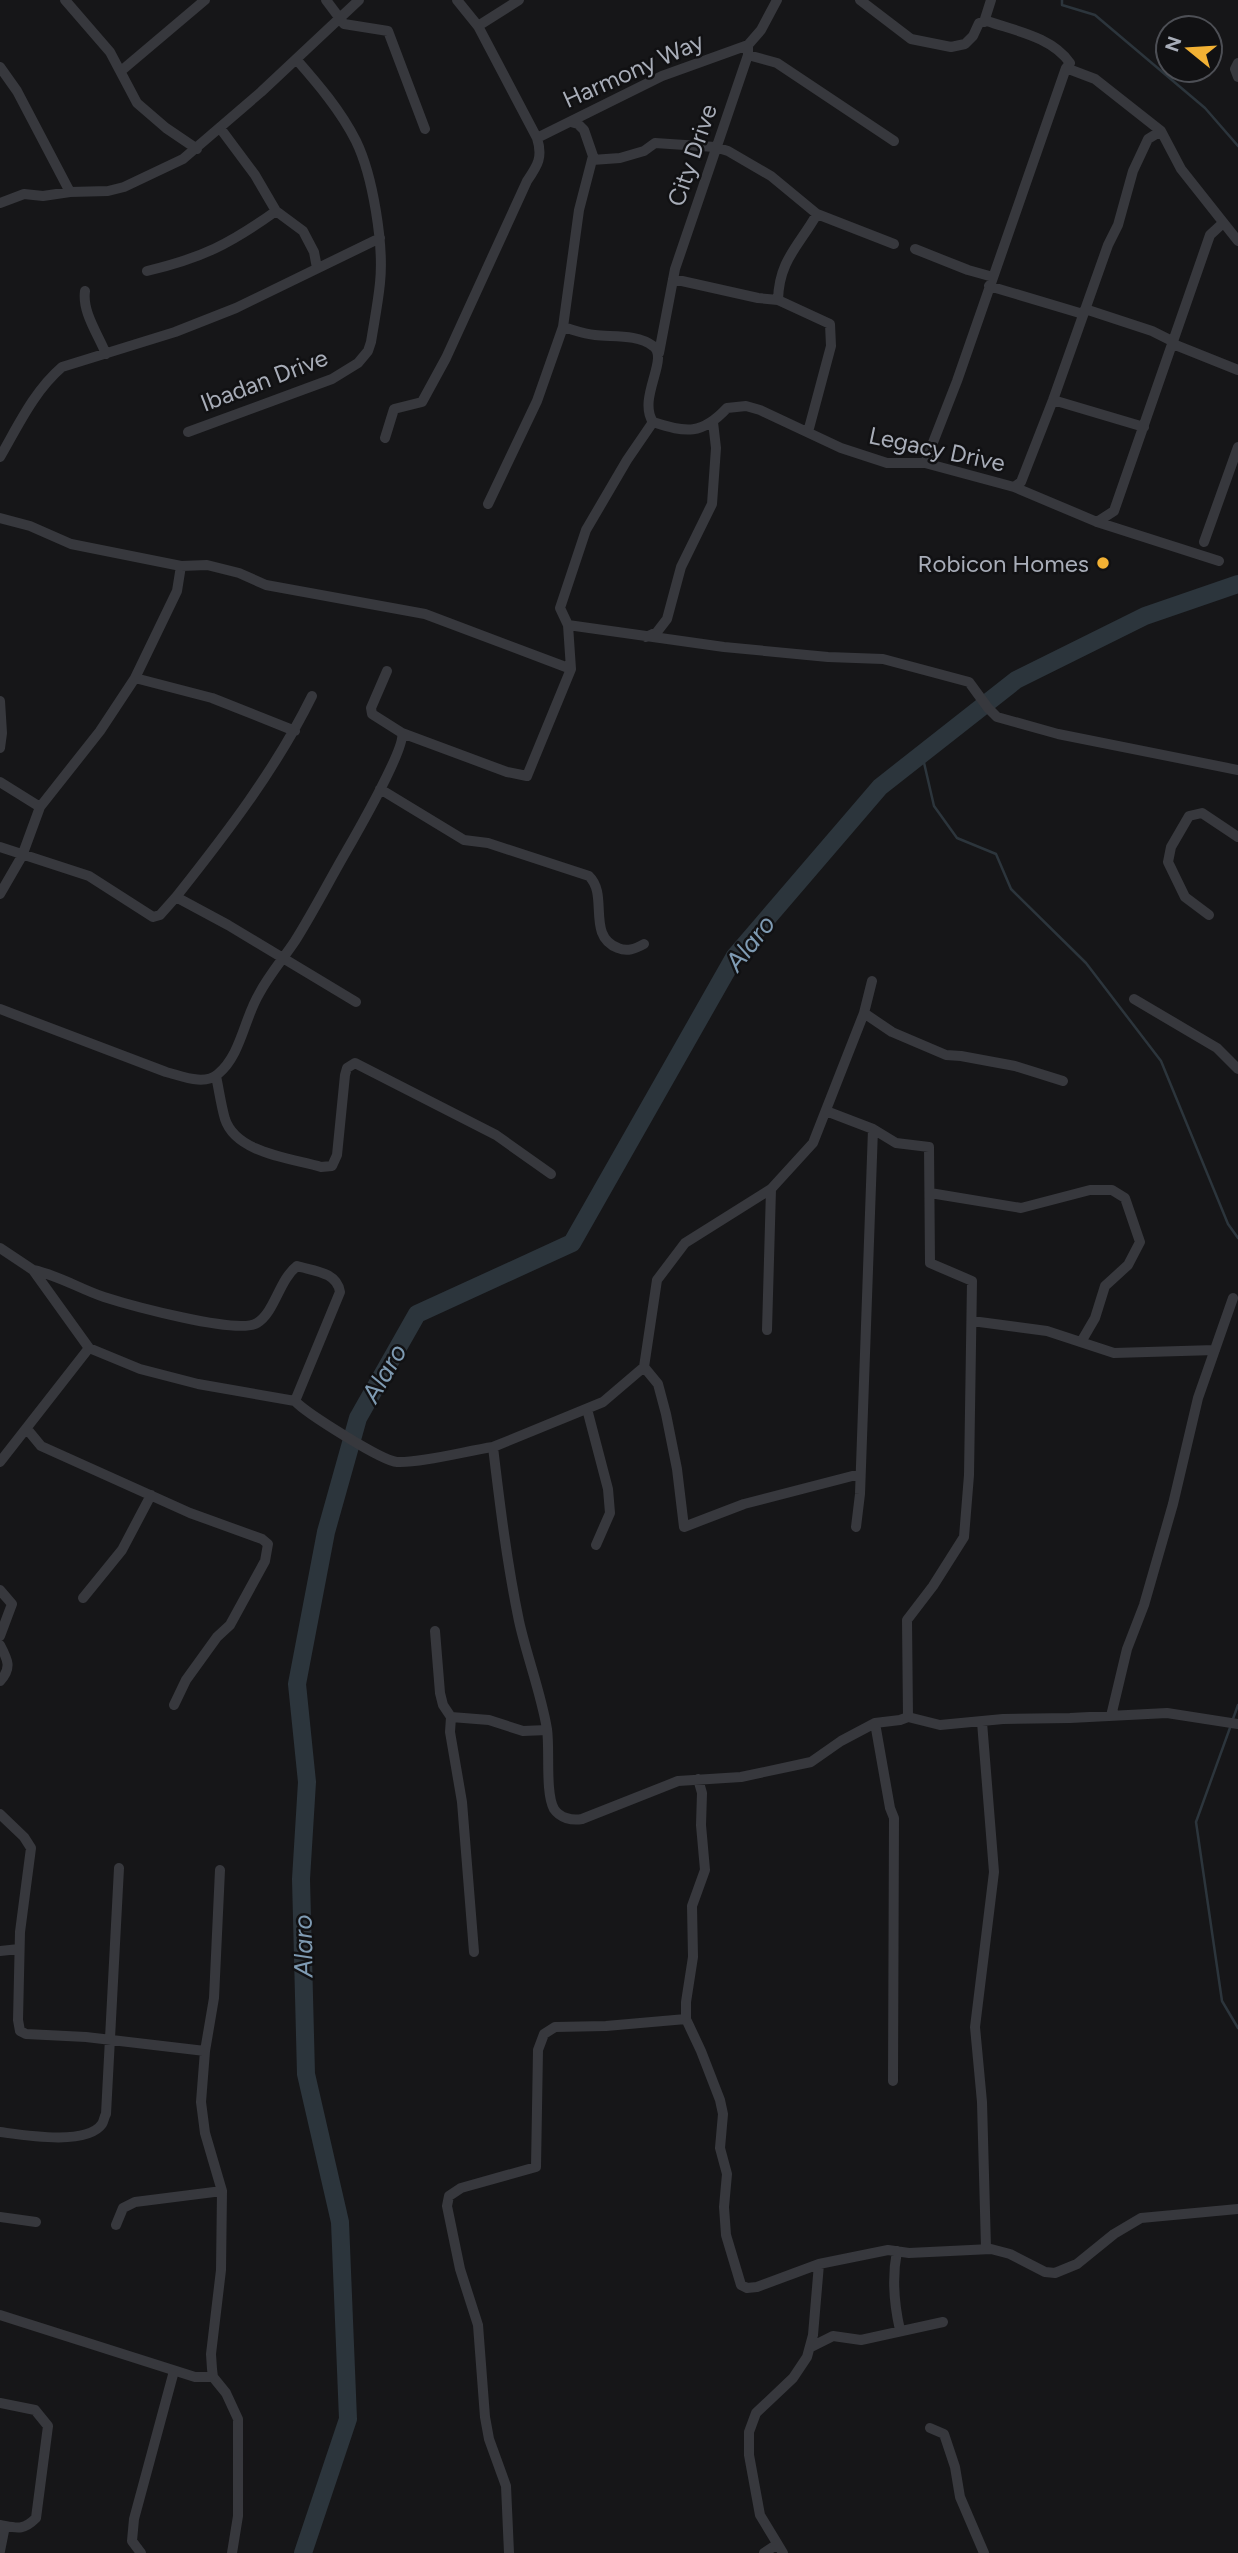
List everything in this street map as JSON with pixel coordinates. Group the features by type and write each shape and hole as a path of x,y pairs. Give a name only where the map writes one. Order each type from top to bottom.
{"street":[{"path":"65,0 110,52 137,103 166,128 197,149"},
{"path":"326,0 347,25 388,32 425,130"},
{"path":"0,203 24,194 43,196 124,187 157,173 197,149 359,0"},
{"path":"385,438 394,409 422,402 446,358 517,199 540,160 537,138 478,26 457,0"},
{"path":"478,26 519,0"},
{"name":"City Drive","path":"653,422 649,417 649,388 659,360 673,279 748,50 777,0"},
{"path":"860,0 911,39 951,47 965,44 973,36 979,23 986,21 1054,46 1062,51 1070,63 925,463"},
{"path":"986,21 991,0"},
{"path":"121,71 199,2"},
{"path":"748,50 777,63 894,141"},
{"name":"Harmony Way","path":"537,138 662,76 748,50"},
{"name":"Ibadan Drive","path":"188,432 331,379 358,363 368,351 371,342 381,281 380,238 371,190 357,144 342,117 296,59"},
{"path":"1238,63 1238,77"},
{"path":"0,67 17,91 69,192"},
{"path":"1066,68 1096,79 1161,131 1181,169 1238,241"},
{"path":"488,504 537,401 563,327 579,210 592,160 591,147 584,130 571,122"},
{"path":"220,128 255,175 276,211 303,231 314,252 317,268"},
{"path":"1014,487 1021,482 1053,400 1108,245 1118,225 1133,171 1148,139 1161,131"},
{"path":"592,160 644,151 654,143 728,150 771,176 817,214 894,244"},
{"path":"147,271 188,261 226,244 276,211"},
{"path":"778,300 784,266 791,251 805,236 817,214"},
{"path":"1097,522 1114,511 1210,235 1223,223"},
{"path":"0,457 28,407 62,367 175,332 236,307 380,238"},
{"path":"915,249 991,281 1152,331 1238,370"},
{"path":"673,279 758,299 778,300 830,324 831,346 808,432"},
{"path":"85,291 88,312 106,354"},
{"path":"563,327 594,335 644,342 654,346 659,353"},
{"path":"1053,400 1144,427"},
{"name":"Legacy Drive","path":"653,422 677,430 691,431 713,422 727,408 746,406 841,448 887,463 925,463 1014,487 1097,522 1219,561"},
{"path":"387,671 371,712 402,733 508,772 527,776 571,669 568,625 560,608 586,530 653,422"},
{"path":"646,637 657,632 667,619 681,567 712,504 716,448 713,422"},
{"path":"1204,542 1238,447"},
{"path":"0,518 30,526 71,544 181,566 207,565 239,573 266,585 425,614 571,669"},
{"path":"0,894 22,856 40,807 100,731 135,678 177,592 181,566"},
{"path":"568,625 646,637 828,657 883,659 969,682 997,717 1058,734 1238,770"},
{"path":"135,678 212,698 295,731"},
{"path":"0,847 89,876 153,917 160,915 215,848 295,731 312,696"},
{"path":"0,701 0,748"},
{"path":"0,1009 166,1072 205,1080 216,1076 234,1052 258,994 346,852 380,789 402,741 402,733"},
{"path":"0,782 40,807"},
{"path":"380,789 464,840 488,843 589,876 596,886 600,930 605,939 620,949 644,944"},
{"path":"1209,915 1185,897 1168,862 1171,847 1189,816 1202,813 1238,837"},
{"path":"176,897 356,1002"},
{"path":"0,1248 33,1270 89,1348 140,1369 198,1384 295,1401 302,1409 338,1432 384,1458 397,1462 493,1447 603,1402 644,1367 657,1280 685,1243 771,1189 813,1143 864,1013 872,981"},
{"path":"1134,999 1217,1048 1238,1069"},
{"path":"864,1013 892,1032 946,1055 1014,1066 1063,1081"},
{"path":"216,1076 226,1121 239,1140 251,1147 321,1167 332,1166 337,1155 345,1075 347,1068 355,1063 496,1135 551,1174"},
{"path":"826,1111 873,1129 896,1143 929,1147 930,1263 972,1280 969,1475 964,1537 933,1586 907,1620 908,1717"},
{"path":"856,1527 873,1129"},
{"path":"767,1330 771,1189"},
{"path":"930,1193 1021,1208 1090,1190 1112,1190 1125,1198 1140,1242 1128,1265 1105,1286 1095,1318 1081,1342"},
{"path":"33,1270 105,1297 145,1308 244,1328 260,1321 288,1273 297,1266 334,1278 339,1283 340,1292 295,1401"},
{"path":"1111,1716 1127,1649 1144,1605 1173,1504 1198,1398 1233,1298"},
{"path":"972,1321 1047,1331 1114,1353 1215,1350"},
{"path":"0,1462 89,1348"},
{"path":"644,1367 659,1384 677,1469 684,1527 744,1504 860,1474"},
{"path":"587,1409 608,1489 610,1513 596,1545"},
{"path":"27,1429 41,1446 216,1524 262,1538 268,1544 264,1561 230,1625 217,1637 186,1680 174,1705"},
{"path":"493,1447 508,1566 547,1730 551,1797 554,1808 573,1821 678,1781 741,1777 811,1762 841,1741 875,1723 908,1717 940,1725 1003,1719 1167,1713 1238,1724"},
{"path":"83,1598 122,1550 151,1495"},
{"path":"0,1590 12,1604 0,1636"},
{"path":"435,1631 440,1693 443,1705 451,1717 450,1732 456,1758 468,1854 474,1952"},
{"path":"0,1645 9,1662 7,1673 0,1681"},
{"path":"451,1717 489,1720 523,1731 547,1730"},
{"path":"982,1722 994,1872 975,2027 982,2102 986,2248"},
{"path":"875,1723 894,1818 893,2081"},
{"path":"698,1779 702,1793 701,1825 705,1870 692,1906 693,1958 686,2019 701,2050 723,2114 720,2148 727,2174 724,2207 726,2235 740,2285 747,2288 757,2287 819,2264 881,2251 909,2253 986,2248 1010,2253 1045,2272 1055,2273 1077,2264 1114,2234 1141,2218 1238,2209"},
{"path":"0,1814 24,1837 31,1848 19,1949 20,2031 26,2034 86,2037 205,2051"},
{"path":"0,2133 79,2136 102,2124 106,2114 119,1868"},
{"path":"220,1870 214,1998 205,2051 201,2102 205,2133 222,2191 221,2270 211,2354 213,2377 226,2393 239,2418 238,2516 232,2553"},
{"path":"0,1951 19,1949"},
{"path":"509,2553 506,2486 489,2438 478,2325 460,2269 447,2206 449,2196 461,2188 536,2168 538,2050 544,2034 555,2027 606,2026 686,2019"},
{"path":"116,2225 123,2208 135,2202 222,2191"},
{"path":"0,2217 37,2222"},
{"path":"897,2251 894,2265 895,2307 900,2330"},
{"path":"781,2550 760,2515 749,2455 749,2432 756,2413 793,2378 811,2347 819,2264"},
{"path":"0,2315 174,2371 195,2377 213,2377"},
{"path":"811,2347 833,2336 861,2340 943,2322"},
{"path":"141,2553 132,2540 134,2519 174,2371"},
{"path":"0,2403 35,2410 48,2426 36,2518 28,2526 3,2526 0,2551"},
{"path":"930,2428 944,2434 955,2468 960,2497 984,2553"},
{"path":"764,2553 773,2547 781,2550"}],"waterway":[{"path":"1062,0 1062,5 1095,15 1205,108 1238,146"},
{"name":"Alaro","path":"303,2553 348,2419 340,2222 306,2074 301,1879 307,1782 297,1684 326,1532 358,1418 417,1314 572,1243 735,956 880,787 1016,680 1145,616 1238,584"},
{"path":"922,754 934,806 957,838 996,854 1011,889 1086,963 1161,1061 1228,1224 1238,1238"},
{"path":"1233,1719 1238,1705"},
{"path":"1231,1725 1196,1822 1222,2001 1238,2028"}],"place":[{"name":"Robicon Homes","path":"1103,563"}]}
